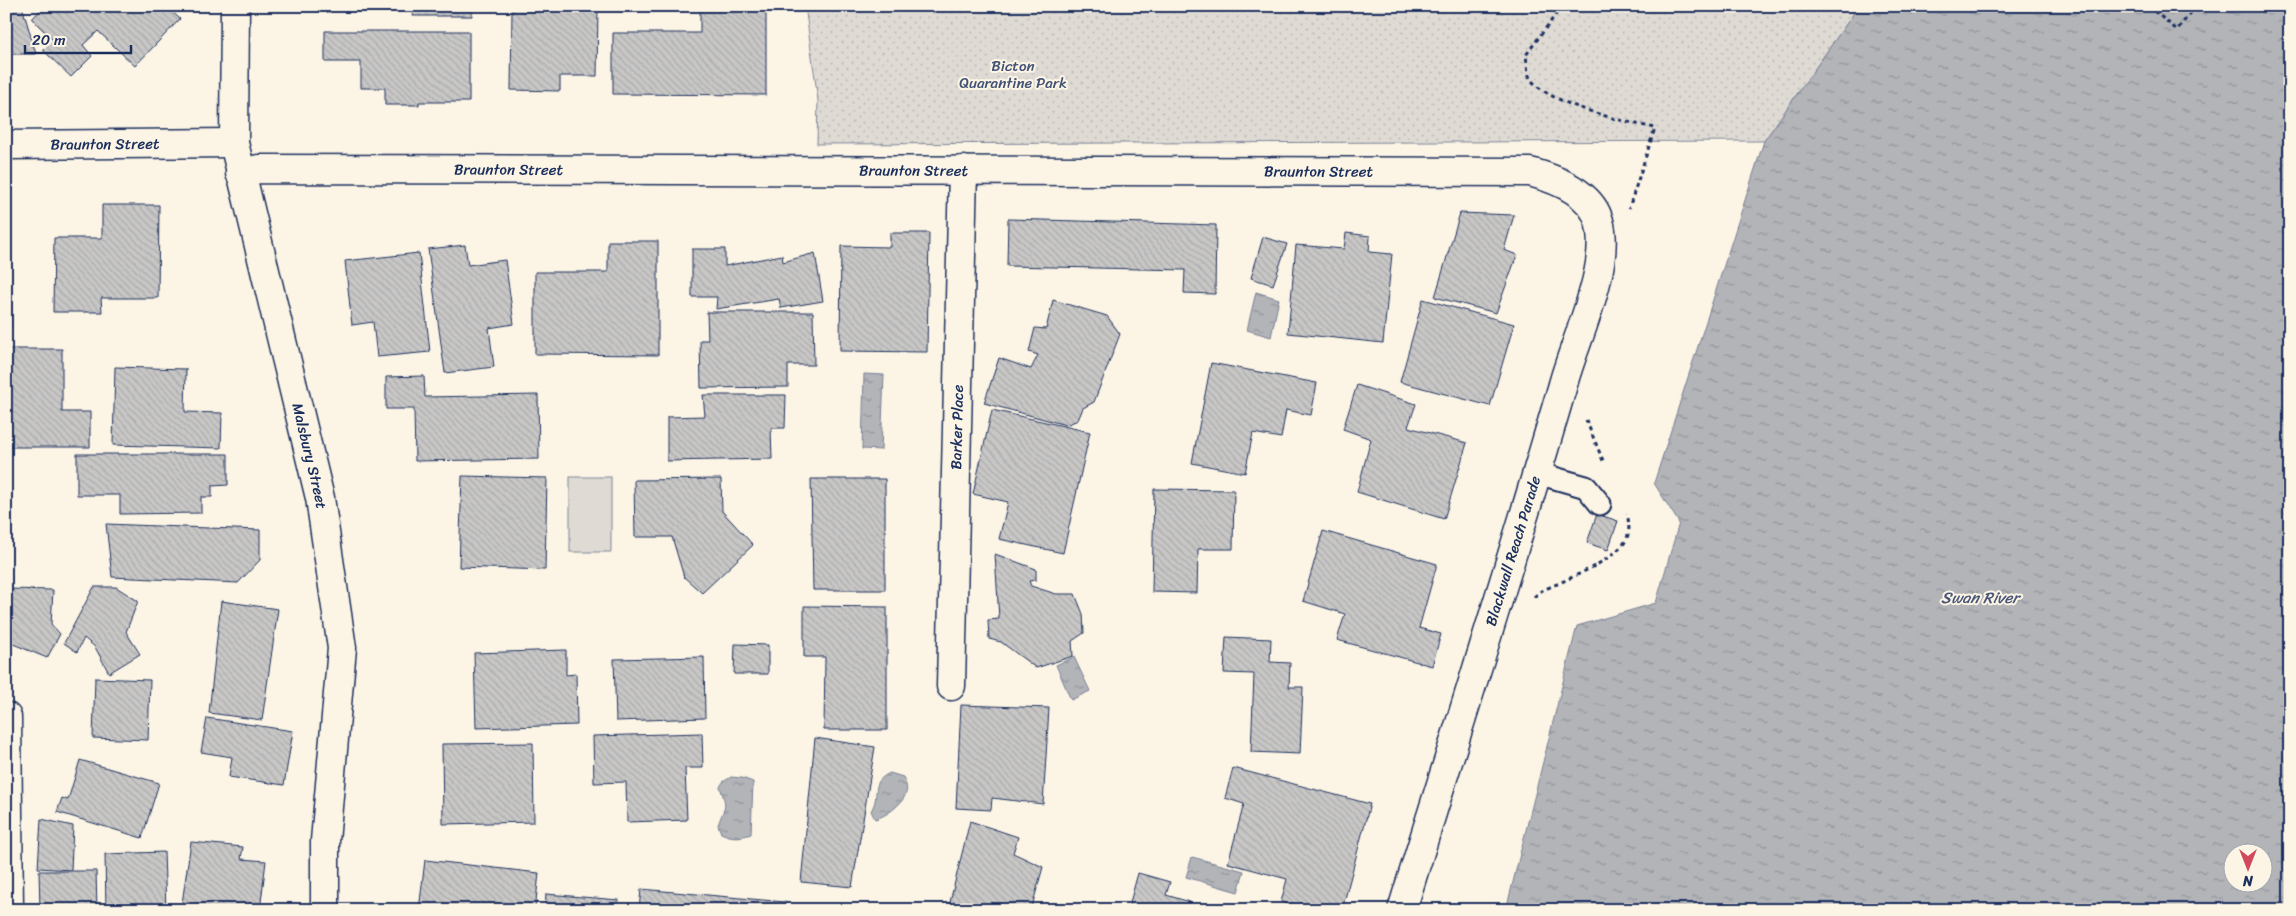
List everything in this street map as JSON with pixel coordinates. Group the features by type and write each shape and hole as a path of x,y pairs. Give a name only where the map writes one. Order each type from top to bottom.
{"street":[{"name":"Malsbury Street","path":"235,6 234,143 320,498 342,648 325,841 325,910"},
{"name":"Braunton Street","path":"6,145 234,143"},
{"name":"Braunton Street","path":"240,174 258,169 1530,172 1550,177 1581,195"},
{"name":"Barker Place","path":"951,686 963,170"},
{"name":"Blackwall Reach Parade","path":"1402,910 1537,473 1569,362 1599,272 1602,253 1600,222 1594,208 1581,195"},
{"path":"7,717 9,910"}],"lane":[{"path":"1537,473 1586,487 1600,504"}],"path":[{"path":"2148,6 2177,30 2196,6"}],"green space":[{"name":"Bicton Quarantine Park","path":"805,6 1859,6 1764,141 817,144 818,100"},
{"path":"570,477 611,477 611,552 570,552"}],"water":[{"name":"Swan River","path":"1859,6 2290,6 2290,910 1506,910 1577,626 1656,603 1679,523 1654,483 1764,141"},
{"path":"1256,292 1279,299 1271,337 1247,330"},
{"path":"864,374 884,375 881,450 862,449"},
{"path":"1074,657 1090,691 1071,700 1056,665"},
{"path":"890,773 903,777 906,793 893,809 884,816 875,819 871,811 874,805 877,785 880,780"},
{"path":"731,777 753,782 751,834 739,837 732,837 721,833 718,825 725,807 720,787 723,782"},
{"path":"1192,857 1244,871 1238,892 1186,877"}],"building":[{"path":"6,6 22,6 36,54 6,54"},
{"path":"44,6 166,6 180,19 135,66 98,31 83,45 92,56 71,77 43,50 53,40 32,19"},
{"path":"344,6 472,6 472,16 413,16 413,11 344,11"},
{"path":"548,6 598,6 597,76 560,76 560,91 511,90 512,9 548,9"},
{"path":"700,10 766,11 766,95 613,94 613,33 700,33"},
{"path":"325,31 469,31 469,102 419,102 419,105 385,105 385,88 361,88 361,62 325,62"},
{"path":"102,205 159,205 158,298 101,298 102,312 53,312 54,238 102,238"},
{"path":"1460,213 1514,215 1504,250 1517,255 1496,313 1435,297"},
{"path":"1008,219 1216,225 1215,294 1184,293 1185,270 1007,266"},
{"path":"890,233 929,233 927,352 840,351 841,246 890,247"},
{"path":"1346,233 1370,236 1369,252 1392,254 1383,343 1288,333 1296,245 1344,249"},
{"path":"1263,237 1287,244 1273,285 1251,278"},
{"path":"608,241 658,241 658,355 535,354 535,272 608,272"},
{"path":"465,245 468,265 505,260 514,324 489,328 494,367 445,373 428,249"},
{"path":"692,249 725,249 725,266 782,255 783,262 815,253 823,301 781,308 779,299 716,309 717,297 692,297"},
{"path":"419,253 430,352 377,357 373,322 352,325 345,261"},
{"path":"6,272 9,272 11,328 6,328"},
{"path":"1423,299 1514,324 1490,406 1400,382"},
{"path":"1053,300 1107,316 1120,334 1094,402 1083,408 1078,420 1066,425 984,403 999,358 1031,369 1038,355 1029,352 1035,328 1046,329"},
{"path":"707,312 813,312 814,365 788,365 788,387 701,388 700,340 708,340"},
{"path":"6,349 62,349 62,412 90,412 90,447 6,447"},
{"path":"1211,363 1317,383 1311,415 1286,410 1281,438 1253,433 1245,473 1192,463"},
{"path":"115,367 186,369 185,412 222,413 221,448 113,445"},
{"path":"424,376 425,397 538,395 539,459 415,461 414,409 386,409 386,377"},
{"path":"1357,385 1416,404 1408,427 1467,443 1444,519 1357,492 1371,439 1343,429"},
{"path":"703,395 786,395 785,428 771,428 772,459 667,461 667,417 705,416"},
{"path":"992,410 1090,432 1063,553 999,539 1008,502 973,494"},
{"path":"77,454 228,454 228,485 212,486 212,497 201,497 201,513 120,514 120,495 77,495"},
{"path":"462,476 547,478 545,570 459,567"},
{"path":"721,479 722,511 753,545 702,593 684,577 672,537 635,537 634,480"},
{"path":"811,479 885,479 885,590 813,590"},
{"path":"1154,489 1234,490 1233,549 1198,549 1197,593 1152,592"},
{"path":"1597,514 1618,521 1608,550 1587,543"},
{"path":"106,524 260,530 260,560 238,583 112,577"},
{"path":"1323,531 1437,564 1419,628 1441,634 1432,666 1337,640 1345,614 1303,601"},
{"path":"995,554 1036,569 1036,580 1029,581 1031,586 1056,594 1075,594 1083,614 1084,633 1072,641 1073,656 1036,668 1001,642 989,639 988,620 999,619"},
{"path":"94,587 116,587 138,601 126,632 140,654 109,673 95,647 84,638 77,652 64,643"},
{"path":"6,589 53,590 51,624 60,634 47,658 6,641"},
{"path":"221,601 278,609 262,720 209,713"},
{"path":"804,606 887,607 887,730 824,730 825,657 804,657"},
{"path":"1226,637 1271,639 1270,662 1290,663 1289,687 1303,687 1300,754 1251,752 1254,674 1224,673"},
{"path":"735,644 768,645 768,674 734,674"},
{"path":"566,650 566,675 576,674 577,725 476,728 474,653"},
{"path":"704,657 705,718 616,721 614,659"},
{"path":"95,678 150,680 148,740 93,738"},
{"path":"961,705 1049,708 1043,804 992,798 991,810 956,808"},
{"path":"207,718 293,731 284,785 229,777 232,757 201,752"},
{"path":"702,733 703,768 685,768 687,820 627,822 626,782 594,783 593,736"},
{"path":"815,738 875,747 852,887 801,882"},
{"path":"533,743 534,822 443,824 442,744"},
{"path":"80,760 159,783 142,838 57,812 62,798 68,800"},
{"path":"1233,768 1370,804 1342,910 1309,910 1281,902 1287,879 1228,863 1244,804 1225,798"},
{"path":"41,819 73,826 71,870 38,868"},
{"path":"970,821 1018,837 1013,853 1043,867 1031,910 948,910"},
{"path":"191,842 243,847 241,859 266,861 260,910 181,910"},
{"path":"164,852 166,910 106,910 105,854"},
{"path":"425,860 539,873 535,910 419,910"},
{"path":"39,871 96,871 97,910 40,910"},
{"path":"1138,873 1170,882 1166,895 1190,902 1188,910 1128,910"},
{"path":"641,889 785,902 785,910 639,910"},
{"path":"546,894 619,900 618,910 545,910"}]}
